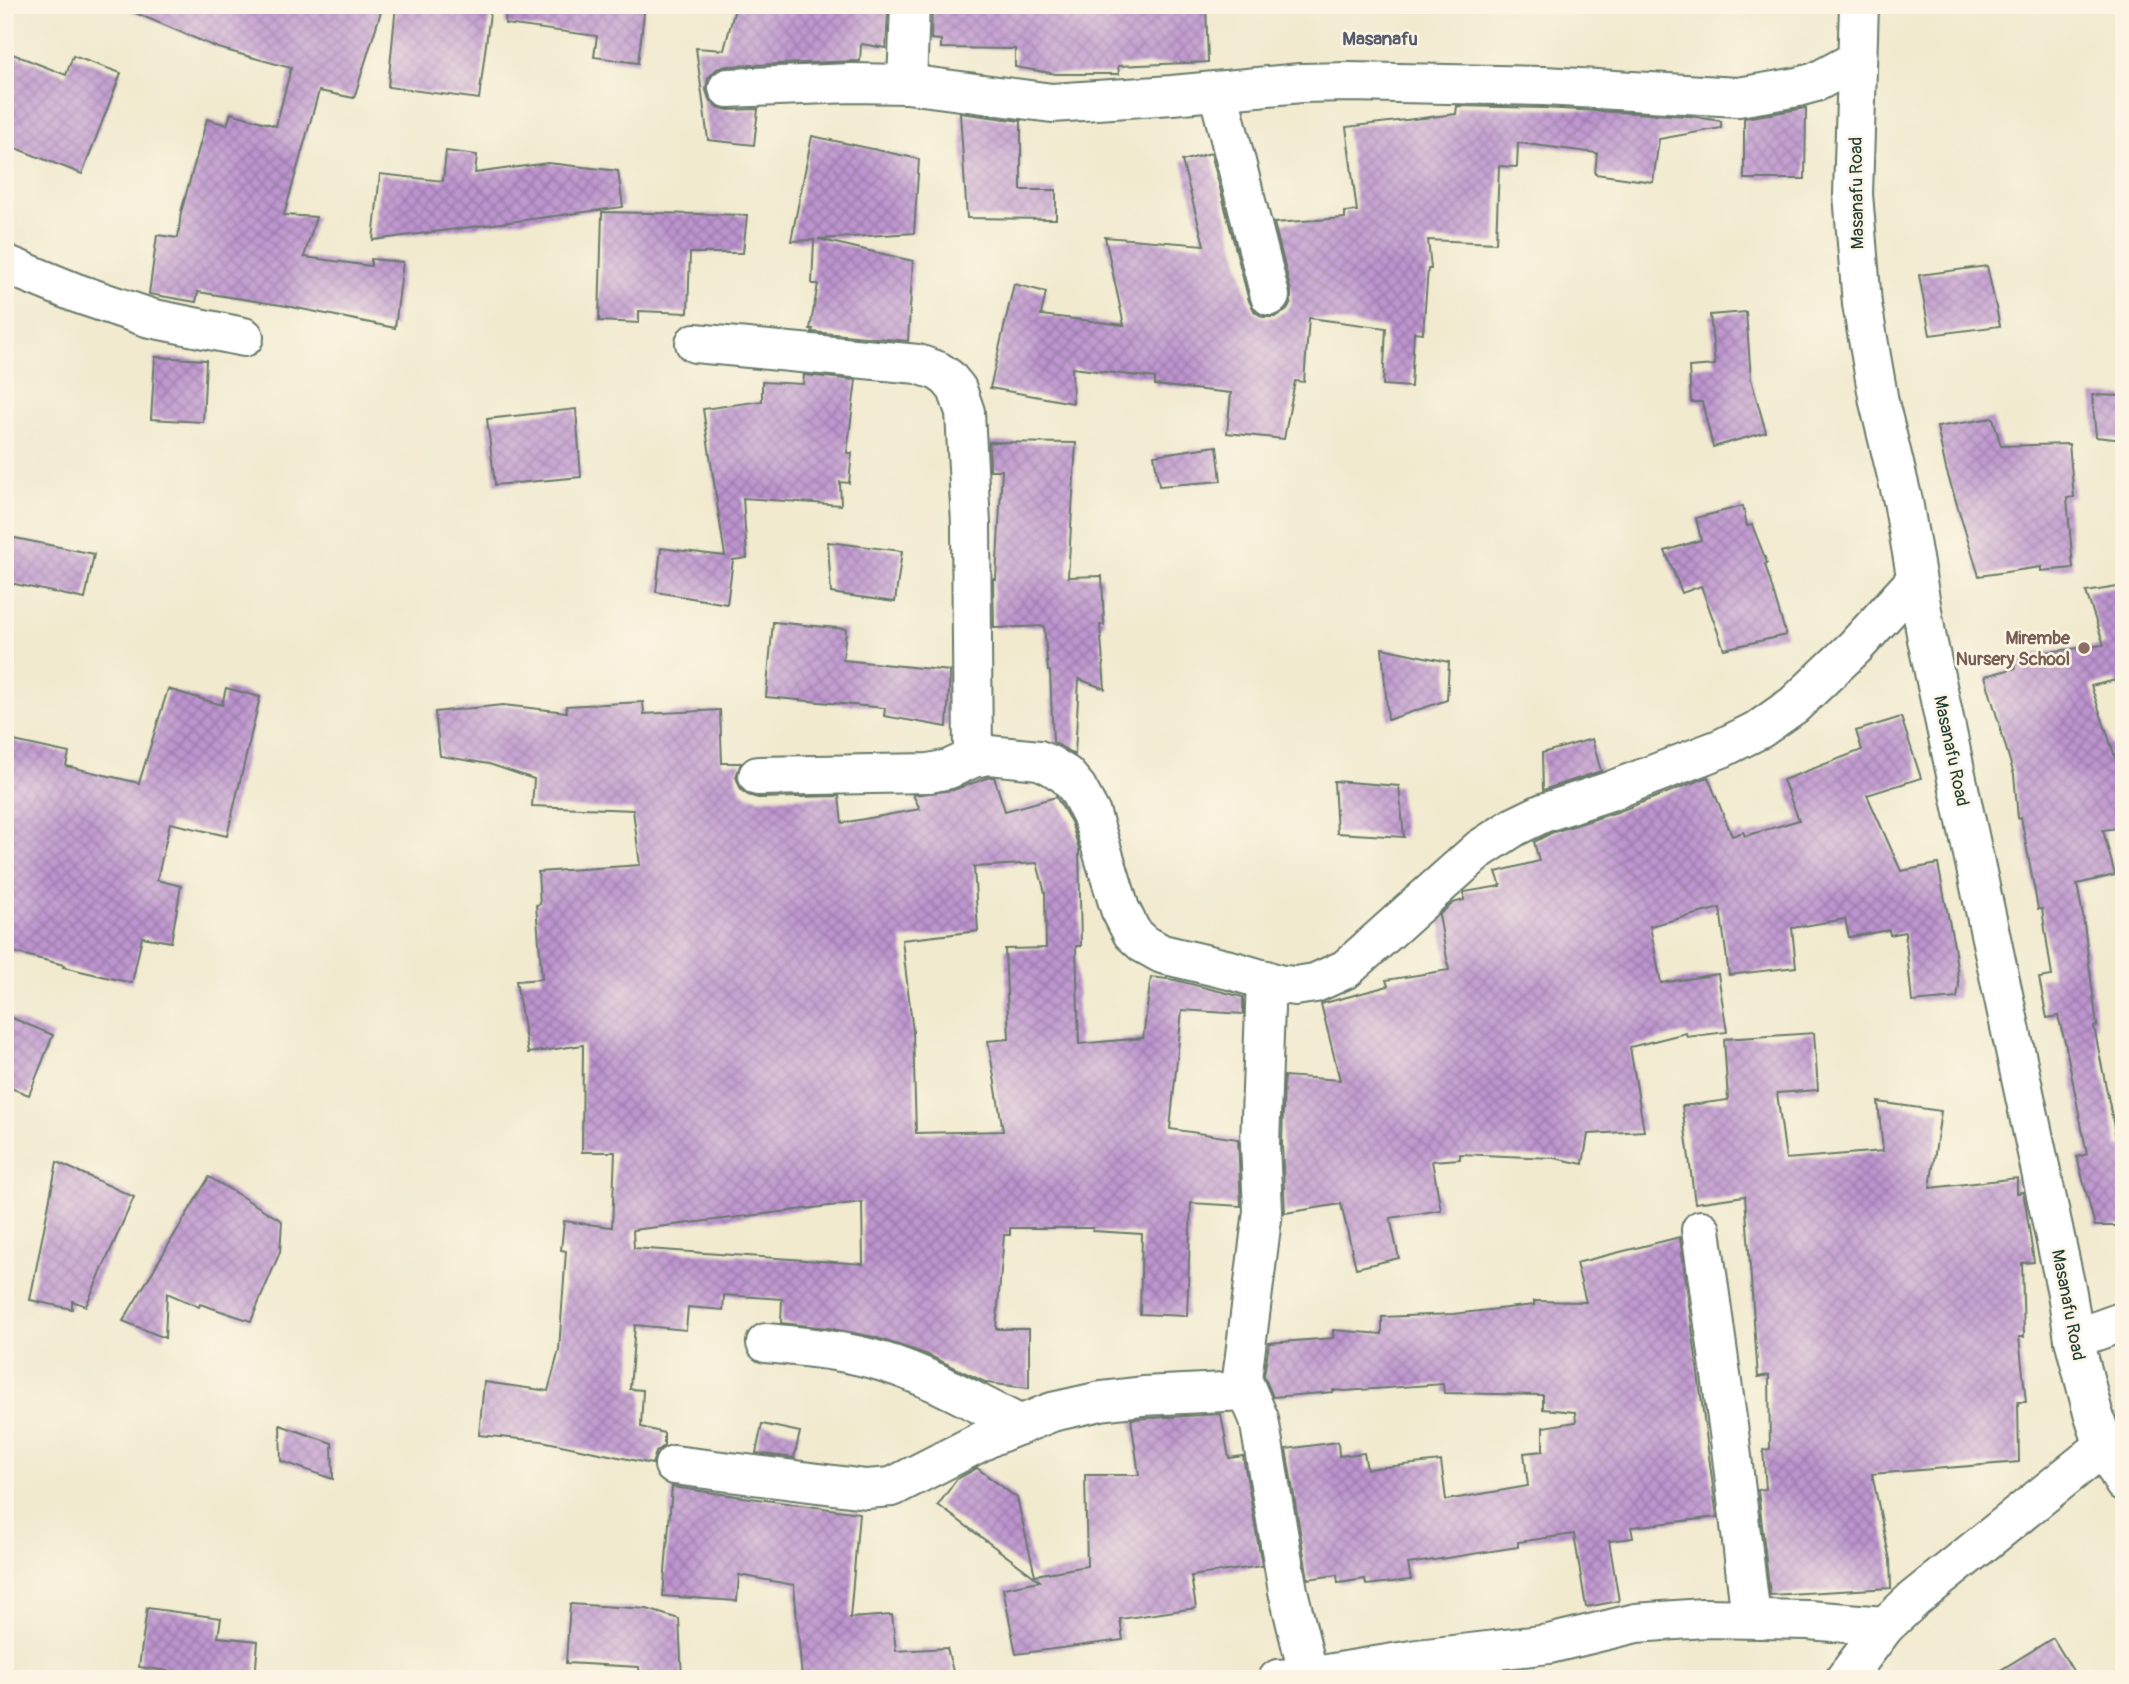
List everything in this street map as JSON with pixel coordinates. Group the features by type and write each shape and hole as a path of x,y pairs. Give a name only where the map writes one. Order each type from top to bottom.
{"street":[{"path":"907,84 910,5"},
{"name":"Masanafu Road","path":"1859,5 1853,194 1862,304 1879,402 1903,501 1916,580 2067,1293 2074,1339 2092,1413 2104,1446 2124,1483"},
{"path":"728,88 852,83 907,84 1052,103 1301,83 1349,82 1544,86 1738,97 1816,82 1857,61"},
{"path":"1218,90 1270,296"},
{"path":"5,264 76,293 150,318 244,337"},
{"path":"695,344 918,364 938,371 957,389 965,412 970,483 974,758"},
{"path":"758,776 929,772 949,769 974,758 989,755 1039,760 1072,781 1091,814 1120,909 1132,933 1144,944 1162,954 1278,984 1295,986 1315,983 1346,969 1480,849 1514,827 1543,813 1610,791 1722,748 1760,729 1794,705 1856,648 1916,580"},
{"path":"1266,980 1260,1144 1263,1211 1242,1379 1259,1419 1288,1591 1293,1678 1418,1658 1549,1644 1636,1623 1751,1618 1885,1626"},
{"path":"1701,1230 1731,1440 1751,1618"},
{"path":"2074,1339 2124,1321"},
{"path":"766,1343 836,1351 882,1361 906,1369 1021,1424"},
{"path":"674,1465 866,1489 892,1487 992,1436 1052,1412 1101,1401 1143,1396 1245,1391"},
{"path":"1845,1679 1885,1626 1914,1599 2104,1446"}],"building":[{"path":"117,5 383,5 354,98 319,91 284,215 316,217 304,257 371,266 371,259 403,262 395,328 287,306 198,292 196,302 149,294 157,235 178,238 181,212 207,119 227,125 231,113 276,126 291,68 218,48"},
{"path":"396,5 491,5 479,99 388,87"},
{"path":"506,5 645,5 638,63 594,57 597,36 505,24"},
{"path":"736,5 846,5 888,12 886,48 861,44 860,61 727,66 717,69 708,78 706,90 709,99 717,107 728,110 758,109 754,145 708,140 696,48 724,50"},
{"path":"932,5 1206,5 1208,62 1118,66 1119,74 1056,74 1015,67 1015,49 941,48 941,40 931,39"},
{"path":"5,51 66,75 73,56 121,73 82,174 5,144"},
{"path":"1457,106 1690,116 1721,121 1721,128 1659,139 1653,182 1595,174 1597,153 1518,143 1517,167 1499,166 1496,243 1428,240 1431,269 1428,269 1423,333 1414,332 1411,387 1383,385 1386,328 1309,318 1304,382 1295,381 1284,439 1227,433 1231,393 1155,385 1155,378 1072,368 1073,403 990,388 1014,284 1046,292 1041,315 1124,325 1105,237 1204,245 1182,161 1211,153 1249,301 1255,312 1263,317 1275,317 1286,311 1291,303 1291,291 1274,223 1345,218 1345,212 1357,211 1346,127 1456,114"},
{"path":"1806,108 1805,179 1744,179 1744,118"},
{"path":"960,113 1021,121 1021,190 1056,190 1056,219 967,218"},
{"path":"812,136 919,159 914,233 818,239 913,261 908,341 812,332 813,329 810,329 818,284 812,284 814,240 791,241"},
{"path":"446,151 477,155 475,173 548,163 618,171 623,207 373,240 380,174 443,181"},
{"path":"602,212 747,215 743,253 690,253 688,313 639,311 639,323 599,321"},
{"path":"1987,266 2000,326 1930,335 1919,275"},
{"path":"1746,312 1751,379 1766,432 1713,447 1702,402 1691,402 1689,367 1715,365 1710,315"},
{"path":"155,357 206,360 203,422 151,419"},
{"path":"804,375 856,380 847,453 852,453 849,483 840,482 841,505 743,498 747,558 733,560 727,604 656,592 661,548 725,556 703,409 762,401 762,382 803,384"},
{"path":"2092,395 2124,396 2124,440 2096,437"},
{"path":"576,409 581,477 495,485 487,419"},
{"path":"1993,418 2001,446 2069,444 2074,497 2067,498 2073,568 2041,571 2041,567 1979,576 1946,469 1937,427"},
{"path":"989,442 1076,443 1068,577 1102,576 1104,625 1100,625 1105,689 1079,679 1075,755 1053,742 1050,671 1044,626 994,628 993,579 996,579 1002,470 990,470"},
{"path":"1217,446 1221,481 1159,486 1154,455"},
{"path":"1743,506 1747,526 1752,525 1767,563 1765,564 1786,635 1724,649 1701,586 1682,593 1665,551 1701,540 1696,518"},
{"path":"5,536 94,554 85,599 5,582"},
{"path":"828,542 902,551 895,602 831,593"},
{"path":"2124,586 2124,687 2119,688 2116,680 2091,686 2124,783 2124,827 2103,830 2115,875 2077,884 2097,1026 2094,1027 2118,1147 2124,1145 2124,1226 2095,1226 2077,1157 2087,1154 2065,1042 2058,1016 2047,1018 2039,978 2052,976 2042,909 2038,909 2021,817 2018,818 2014,775 1985,676 2016,668 2013,656 2104,645 2086,592"},
{"path":"773,622 846,629 843,660 950,671 947,727 884,716 885,708 766,697"},
{"path":"1382,648 1449,662 1447,700 1388,720"},
{"path":"226,688 260,697 227,836 170,823 157,880 181,886 171,942 142,937 132,983 5,950 5,919 14,887 5,886 5,739 69,753 66,766 139,783 168,689 222,705"},
{"path":"643,702 644,714 720,710 722,763 741,763 736,777 741,790 758,798 839,796 842,823 920,809 913,795 953,790 990,777 994,777 1005,811 1056,797 1071,822 1079,849 1081,946 1076,946 1079,1044 1143,1038 1151,977 1175,980 1243,997 1243,1014 1182,1010 1170,1129 1238,1139 1241,1206 1191,1203 1187,1316 1140,1314 1142,1234 1093,1231 1093,1228 1010,1228 1010,1235 1004,1235 996,1329 1029,1329 1029,1388 987,1383 926,1354 874,1337 781,1323 782,1299 724,1295 723,1310 688,1307 686,1330 635,1325 630,1389 643,1390 641,1427 664,1433 664,1446 656,1452 652,1464 542,1441 479,1435 484,1382 548,1391 559,1350 566,1251 561,1250 564,1221 612,1227 615,1152 582,1152 583,1045 528,1053 516,981 542,979 536,905 540,904 538,872 640,865 633,810 532,806 534,779 489,764 440,756 435,712 503,705 567,712 566,706","holes":["1037,863 1045,893 1046,948 1005,949 1009,1039 988,1041 1003,1131 916,1133 913,1032 902,940 978,931 974,867","862,1202 863,1264 634,1248 633,1230"]},
{"path":"1901,717 1921,778 1867,795 1901,871 1938,864 1954,946 1959,985 1957,998 1912,1002 1905,932 1890,935 1889,930 1849,937 1845,919 1792,928 1796,967 1729,975 1720,908 1650,926 1661,983 1718,974 1727,1032 1687,1037 1686,1033 1630,1047 1644,1131 1588,1134 1583,1164 1554,1158 1460,1154 1460,1159 1432,1161 1441,1210 1390,1218 1399,1258 1356,1268 1341,1204 1285,1213 1282,1144 1284,1076 1340,1080 1321,1004 1388,986 1386,980 1449,970 1439,915 1453,903 1464,900 1464,892 1501,886 1496,872 1539,861 1534,842 1551,833 1617,812 1708,777 1732,836 1743,832 1745,836 1799,820 1783,780 1862,750 1856,731"},
{"path":"1592,739 1601,771 1543,790 1542,753"},
{"path":"1334,781 1399,786 1404,837 1337,833"},
{"path":"5,1015 53,1035 29,1095 5,1086"},
{"path":"1814,1033 1818,1090 1777,1093 1786,1159 1883,1151 1878,1102 1941,1111 1930,1188 2017,1178 2017,1193 2023,1192 2034,1262 2022,1263 2024,1337 2019,1337 2026,1402 2018,1402 2019,1462 1872,1474 1890,1560 1891,1588 1770,1595 1758,1490 1766,1489 1763,1450 1770,1449 1769,1375 1758,1377 1745,1196 1695,1203 1682,1106 1728,1100 1724,1039"},
{"path":"57,1162 134,1197 86,1306 72,1301 72,1309 30,1300"},
{"path":"209,1177 282,1221 280,1252 251,1321 200,1304 199,1307 167,1293 165,1338 123,1321"},
{"path":"1680,1237 1717,1517 1631,1527 1633,1538 1609,1541 1619,1601 1586,1607 1574,1534 1518,1542 1518,1547 1408,1564 1411,1580 1366,1585 1365,1579 1338,1583 1337,1575 1308,1579 1286,1449 1338,1442 1339,1456 1364,1453 1367,1469 1441,1461 1446,1500 1528,1486 1524,1453 1543,1451 1543,1427 1576,1422 1575,1412 1543,1409 1543,1395 1444,1393 1443,1384 1333,1390 1273,1397 1264,1376 1269,1343 1333,1338 1333,1330 1382,1334 1382,1317 1453,1314 1534,1305 1534,1301 1586,1302 1576,1263"},
{"path":"1221,1414 1229,1458 1243,1456 1262,1566 1191,1576 1196,1608 1120,1619 1123,1640 1016,1654 1003,1588 1040,1581 938,1505 957,1479 977,1468 1017,1498 1035,1575 1087,1566 1085,1475 1139,1475 1131,1419"},
{"path":"762,1424 800,1432 794,1458 756,1453"},
{"path":"280,1425 332,1443 333,1479 281,1461"},
{"path":"672,1487 859,1513 850,1618 892,1615 896,1651 947,1648 955,1679 802,1679 794,1585 739,1575 737,1601 663,1596"},
{"path":"570,1604 647,1609 679,1619 682,1679 640,1679 639,1667 566,1663"},
{"path":"147,1608 221,1618 218,1637 258,1641 255,1679 224,1679 139,1667"},
{"path":"2053,1638 2078,1679 1986,1679"}],"place":[{"name":"Mirembe Nursery School","path":"2084,648"}],"district":[{"name":"Masanafu","path":"1380,39"}]}
